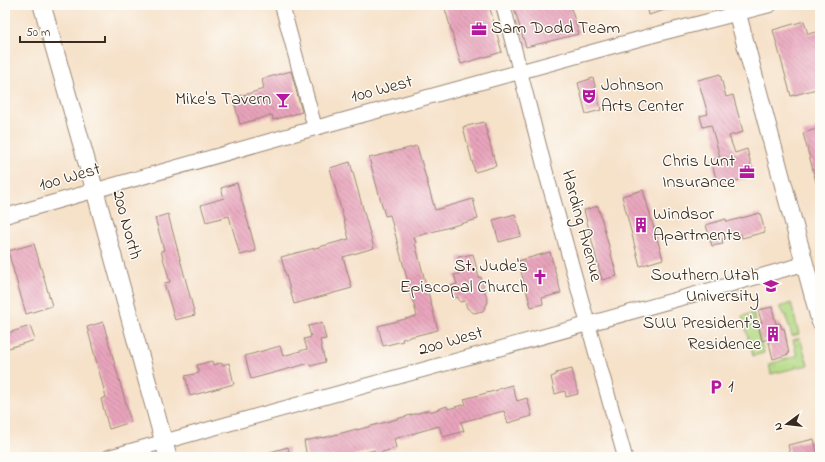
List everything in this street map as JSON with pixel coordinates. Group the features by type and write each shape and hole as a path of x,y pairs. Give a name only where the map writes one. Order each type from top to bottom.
{"main road":[{"name":"200 North","path":"42,5 96,191 166,449"},
{"path":"736,9 820,321"}],"street":[{"path":"282,5 314,128"},
{"name":"Harding Avenue","path":"503,5 546,173 625,457"},
{"name":"100 West","path":"5,216 314,128 650,36 736,9 770,5"},
{"name":"200 West","path":"109,457 166,449 588,323 804,264"}],"green space":[{"path":"791,303 799,334 792,336 785,316 779,307"},
{"path":"753,313 764,353 753,356 742,316"},
{"path":"800,338 808,365 771,374 769,364 797,356 793,340"}],"building":[{"path":"444,5 489,5 502,52 461,64"},
{"path":"513,5 570,5 579,34 526,47"},
{"path":"647,5 674,5 674,7 649,15"},
{"path":"804,21 808,34 820,31 820,88 791,96 773,30"},
{"path":"291,71 302,112 273,120 272,115 240,124 233,98 264,89 262,79"},
{"path":"720,74 726,97 733,95 743,132 729,136 735,153 747,149 754,176 718,186 711,160 720,157 711,125 703,127 700,116 708,114 698,80"},
{"name":"Johnson Arts Center","path":"593,78 601,110 586,114 578,83"},
{"path":"484,122 496,166 475,172 463,127"},
{"path":"820,128 820,184 817,185 803,133"},
{"path":"417,146 435,210 473,199 478,219 414,237 438,330 402,339 403,341 383,346 378,326 417,316 390,215 385,216 369,158"},
{"path":"350,162 374,248 343,257 352,288 294,304 281,257 349,239 330,168"},
{"path":"237,183 256,251 240,255 229,216 206,222 201,205 224,198 221,188"},
{"name":"Windsor Apartments","path":"643,190 663,259 640,266 622,196"},
{"path":"598,206 617,276 602,280 584,210"},
{"path":"760,213 765,232 742,238 741,234 722,239 723,244 712,246 706,225 726,219 727,222"},
{"path":"168,214 195,315 175,320 164,283 170,282 161,251 164,250 155,218"},
{"path":"515,214 521,236 499,242 493,220"},
{"path":"34,244 52,306 26,314 8,251"},
{"name":"St. Jude's Episcopal Church","path":"550,252 561,293 542,298 543,304 531,307 518,261"},
{"path":"473,254 479,278 481,277 488,302 483,311 474,313 467,308 465,301 460,302 458,297 454,298 451,286 457,284 454,275 462,273 458,257"},
{"name":"SUU President's Residence","path":"772,307 776,324 780,323 782,329 784,328 789,354 773,359 768,339 762,341 758,324 762,323 758,310"},
{"path":"103,322 131,422 109,429 101,399 106,397 87,327"},
{"path":"322,323 326,339 320,340 325,362 311,366 310,363 251,379 245,356 280,346 283,356 307,349 304,339 311,337 308,326"},
{"path":"30,326 35,340 5,349 5,334"},
{"path":"212,361 213,365 229,363 234,384 190,396 185,376 199,373 197,365"},
{"path":"572,369 578,394 566,397 565,391 555,394 551,377 556,375 556,373"},
{"path":"512,385 517,401 527,398 532,416 508,423 504,411 461,422 464,431 443,437 439,426 394,439 396,448 376,454 374,450 348,457 307,457 304,441 357,430 429,410 430,412 447,406 448,409 466,404 464,399"},
{"path":"814,439 818,457 793,457 792,453 790,454 788,445"},
{"path":"288,447 290,457 263,457 263,454"}],"place":[{"name":"Sam Dodd Team","path":"479,29"},
{"name":"Johnson Arts Center","path":"589,96"},
{"name":"Mike's Tavern","path":"283,100"},
{"name":"Chris Lunt Insurance","path":"747,172"},
{"name":"Windsor Apartments","path":"641,225"},
{"name":"St. Jude's Episcopal Church","path":"540,277"},
{"name":"Southern Utah University","path":"771,286"},
{"name":"SUU President's Residence","path":"773,334"},
{"name":"1","path":"716,387"}]}
